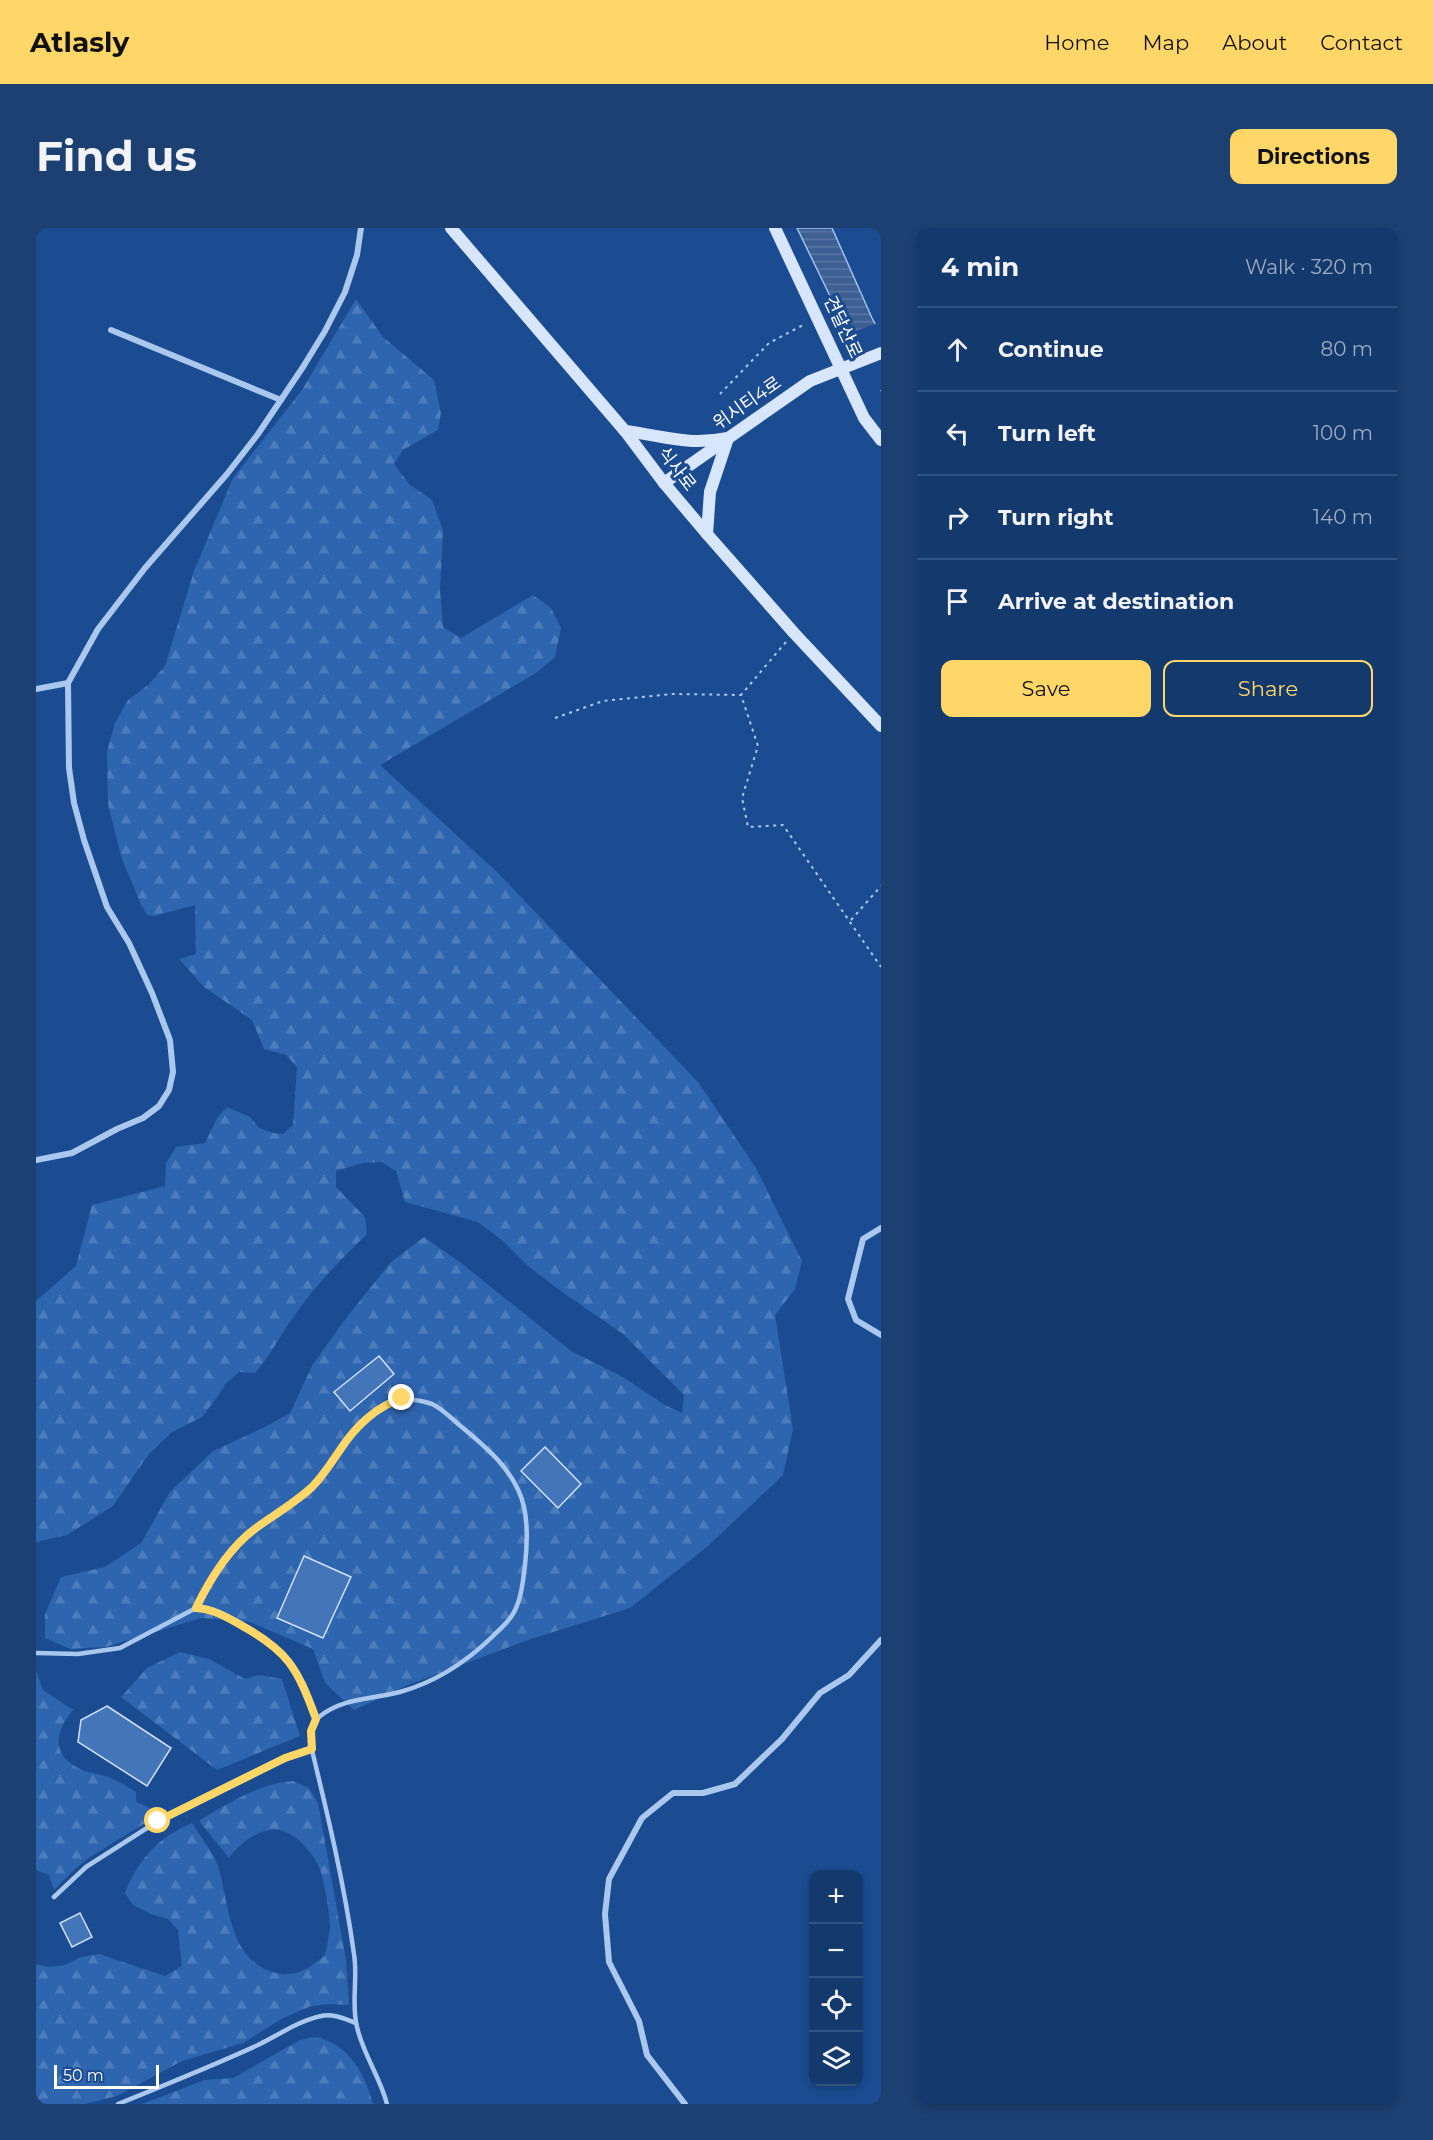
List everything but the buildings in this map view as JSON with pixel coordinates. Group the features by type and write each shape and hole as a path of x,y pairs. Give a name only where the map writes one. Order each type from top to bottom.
{"street":[{"path":"36,1160 72,1153 143,1118 159,1106 169,1090 172,1072 170,1040 163,1021 129,943 107,907 81,831 69,768 68,683 98,629 145,568 233,466 281,400 325,331 345,292 357,255 361,228"},
{"name":"식사로","path":"451,228 625,431 664,483 707,534 794,633 881,726"},
{"name":"견달산로","path":"775,228 864,418 881,440"},
{"path":"111,330 281,400"},
{"name":"위시티4로","path":"664,483 810,381 881,353"},
{"path":"625,431 689,442 708,442 728,438 710,492 707,534"},
{"path":"36,689 68,683"},
{"path":"881,1228 862,1239 848,1299 856,1320 881,1335"},
{"path":"685,2104 647,2055 639,2021 609,1962 605,1914 609,1879 642,1818 673,1793 703,1793 735,1784 782,1739 820,1693 849,1675 881,1640"}],"lane":[{"path":"36,1653 78,1654 120,1648 196,1608 212,1578 240,1543 254,1529 313,1486 355,1431 386,1404 402,1398 434,1405 491,1452 511,1479 523,1505 526,1535 525,1564 520,1596 511,1617 473,1655 446,1673 425,1684 399,1692 340,1704 316,1719 311,1731 312,1749 335,1843 354,1954 357,1980 356,2023 362,2042 382,2085 387,2104"},
{"path":"196,1608 220,1614 272,1643 299,1676 316,1719"},
{"path":"54,1897 86,1868 158,1821 285,1758 312,1749"},
{"path":"118,2104 232,2056 303,2021 323,2015 336,2016 356,2023"}],"path":[{"path":"720,394 770,343 818,317"},
{"path":"741,695 794,633"},
{"path":"555,718 603,701 672,694 741,695"},
{"path":"741,695 758,746 742,798 748,826 783,825 881,967"},
{"path":"851,921 881,886"}],"green space":[{"path":"356,299 383,337 434,380 441,413 438,430 403,450 394,464 410,485 432,500 443,530 440,589 443,627 461,638 533,595 551,608 561,628 555,657 536,673 380,765 498,873 698,1082 756,1168 802,1261 795,1289 775,1315 793,1429 783,1475 708,1546 630,1608 531,1639 408,1685 354,1710 325,1683 313,1649 250,1622 201,1618 106,1647 70,1649 45,1638 45,1614 61,1577 105,1567 141,1543 170,1492 213,1451 290,1413 313,1364 350,1313 391,1262 424,1237 461,1263 571,1351 623,1377 665,1405 682,1413 684,1395 623,1334 528,1266 503,1241 478,1222 405,1202 396,1171 381,1162 363,1163 336,1171 336,1187 365,1217 367,1234 309,1296 255,1373 239,1372 225,1384 202,1417 172,1432 148,1455 113,1506 67,1535 36,1542 36,1301 76,1266 92,1205 165,1186 166,1163 176,1147 205,1143 217,1118 227,1107 250,1117 259,1128 273,1133 283,1134 293,1125 297,1067 286,1055 264,1049 252,1020 204,987 179,959 196,954 195,905 154,916 147,915 141,905 121,856 108,804 107,751 115,723 128,700 148,685 165,666 194,571 233,478 302,390"},
{"path":"180,1652 209,1659 245,1679 259,1675 282,1679 300,1736 217,1770 121,1697 147,1668"},
{"path":"36,1671 43,1690 73,1710 61,1729 59,1746 62,1754 76,1767 111,1778 136,1792 136,1802 152,1809 153,1814 147,1822 90,1857 54,1890 49,1875 36,1870"},
{"path":"293,1781 309,1788 318,1803 346,1960 349,2005 311,2006 283,2018 243,2043 182,2061 117,2096 85,2104 36,2104 36,1964 48,1967 65,1965 81,1957 99,1954 165,1976 182,1966 178,1930 168,1919 133,1905 125,1893 136,1870 151,1850 180,1829 192,1823 213,1855 218,1866 234,1930 248,1957 260,1967 276,1973 290,1974 303,1970 325,1955 330,1927 325,1888 319,1867 303,1844 292,1835 272,1829 251,1837 229,1858 199,1821 232,1801 256,1790"},
{"path":"316,2037 338,2046 354,2062 373,2104 142,2104 205,2080 233,2078 300,2040"}],"shaded area":[{"path":"797,228 832,228 881,335 881,391 830,296"}],"pier":[{"path":"878,323 881,329 881,390 878,391 847,334"}],"route":[{"path":"158,1821 285,1758 312,1749 311,1731 316,1719 299,1676 287,1659 272,1643 255,1633 220,1614 196,1608 212,1578 240,1543 254,1529 313,1486 341,1448 370,1416 386,1404 402,1398"}]}
